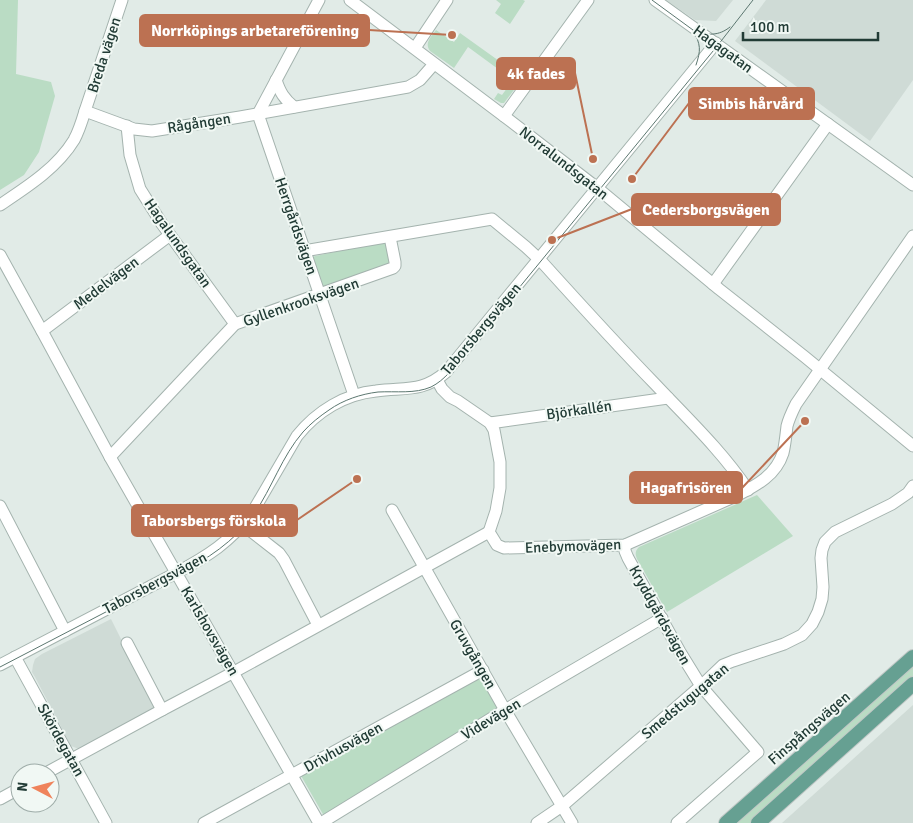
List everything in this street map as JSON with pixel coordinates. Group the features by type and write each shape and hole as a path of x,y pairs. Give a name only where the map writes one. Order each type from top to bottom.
{"main road":[{"name":"Finspångsvägen","path":"726,823 913,657"},
{"path":"758,823 913,684"}],"street":[{"name":"Breda vägen","path":"85,111 122,0"},
{"path":"258,114 319,0"},
{"name":"Norralundsgatan","path":"350,0 597,188 913,446"},
{"path":"415,48 447,0"},
{"path":"504,116 588,0"},
{"name":"Hagagatan","path":"655,0 913,185"},
{"name":"Taborsbergsvägen","path":"0,665 176,573 216,550 243,525 262,498 289,447 301,431 329,407 354,395 376,391 416,388 437,380 451,366 539,260 716,43"},
{"name":"Rågången","path":"85,111 127,126 152,131 408,87 420,80 434,64"},
{"path":"276,80 282,94 294,107"},
{"path":"0,205 44,174 56,162 73,141 85,111"},
{"name":"Herrgårdsvägen","path":"258,114 354,395"},
{"path":"713,284 828,124"},
{"name":"Hagalundsgatan","path":"127,126 130,155 140,189 162,224 235,324"},
{"path":"304,251 492,219 539,260 689,419 737,474 748,490"},
{"name":"Medelvägen","path":"42,331 170,235"},
{"name":"Enebymovägen","path":"489,532 497,545 504,548 625,545 748,490 762,481 777,466 783,454 790,415 796,404 913,236"},
{"name":"Gyllenkrooksvägen","path":"110,457 235,324 393,268 395,262 390,237"},
{"name":"Karlshovsvägen","path":"0,255 110,457 234,672 291,776 320,823"},
{"path":"60,765 489,532 498,499 500,474 498,447 494,430 490,423 450,397 437,380"},
{"name":"Björkallén","path":"490,423 668,398"},
{"name":"Smedstugugatan","path":"537,823 562,806 723,666 784,644 802,635 812,624 822,599 822,550 825,542 835,532 892,504 908,493 913,486"},
{"path":"0,506 65,631"},
{"name":"Gruvgången","path":"392,510 505,710 572,823"},
{"path":"243,525 279,553 318,625"},
{"name":"Kryddgårdsvägen","path":"625,545 625,552 628,558 701,686 758,752 677,823"},
{"name":"Videvägen","path":"320,823 505,710 662,618"},
{"path":"127,643 162,710"},
{"name":"Skördegatan","path":"15,657 106,823"},
{"name":"Drivhusvägen","path":"204,823 483,670"}],"shaded area":[{"path":"666,0 733,0 716,21 695,20"},
{"path":"766,0 913,0 913,80 870,141 735,41"},
{"path":"111,619 156,709 79,749 71,746 32,672 33,665 35,659 42,654"},
{"path":"913,705 913,823 782,823"}],"green space":[{"path":"0,0 18,0 16,74 51,82 55,96 39,152 24,175 0,190"},
{"path":"496,0 525,1 510,24 495,13 501,4"},
{"path":"436,30 454,42 460,33 523,78 504,103 494,99 498,93 502,95 513,80 468,47 454,68 428,48 429,40"},
{"path":"386,241 390,266 322,289 311,257"},
{"path":"757,495 793,536 667,612 637,559 636,553 638,548"},
{"path":"913,663 913,678 751,823 735,823"},
{"path":"482,676 500,709 324,816 300,774"}],"tram line":[{"path":"652,0 698,32 717,33 730,27"},
{"path":"0,667 177,575 219,549 238,533 254,514 289,451 303,432 334,406 352,398 372,393 425,389 445,377 753,0"},
{"path":"693,30 698,40 699,48 696,65"}],"place":[{"name":"Norrköpings arbetareförening","path":"452,35"},
{"name":"4k fades","path":"593,159"},
{"name":"Simbis hårvård","path":"632,179"},
{"name":"Cedersborgsvägen","path":"552,240"},
{"name":"Hagafrisören","path":"805,421"},
{"name":"Taborsbergs förskola","path":"357,479"}]}
